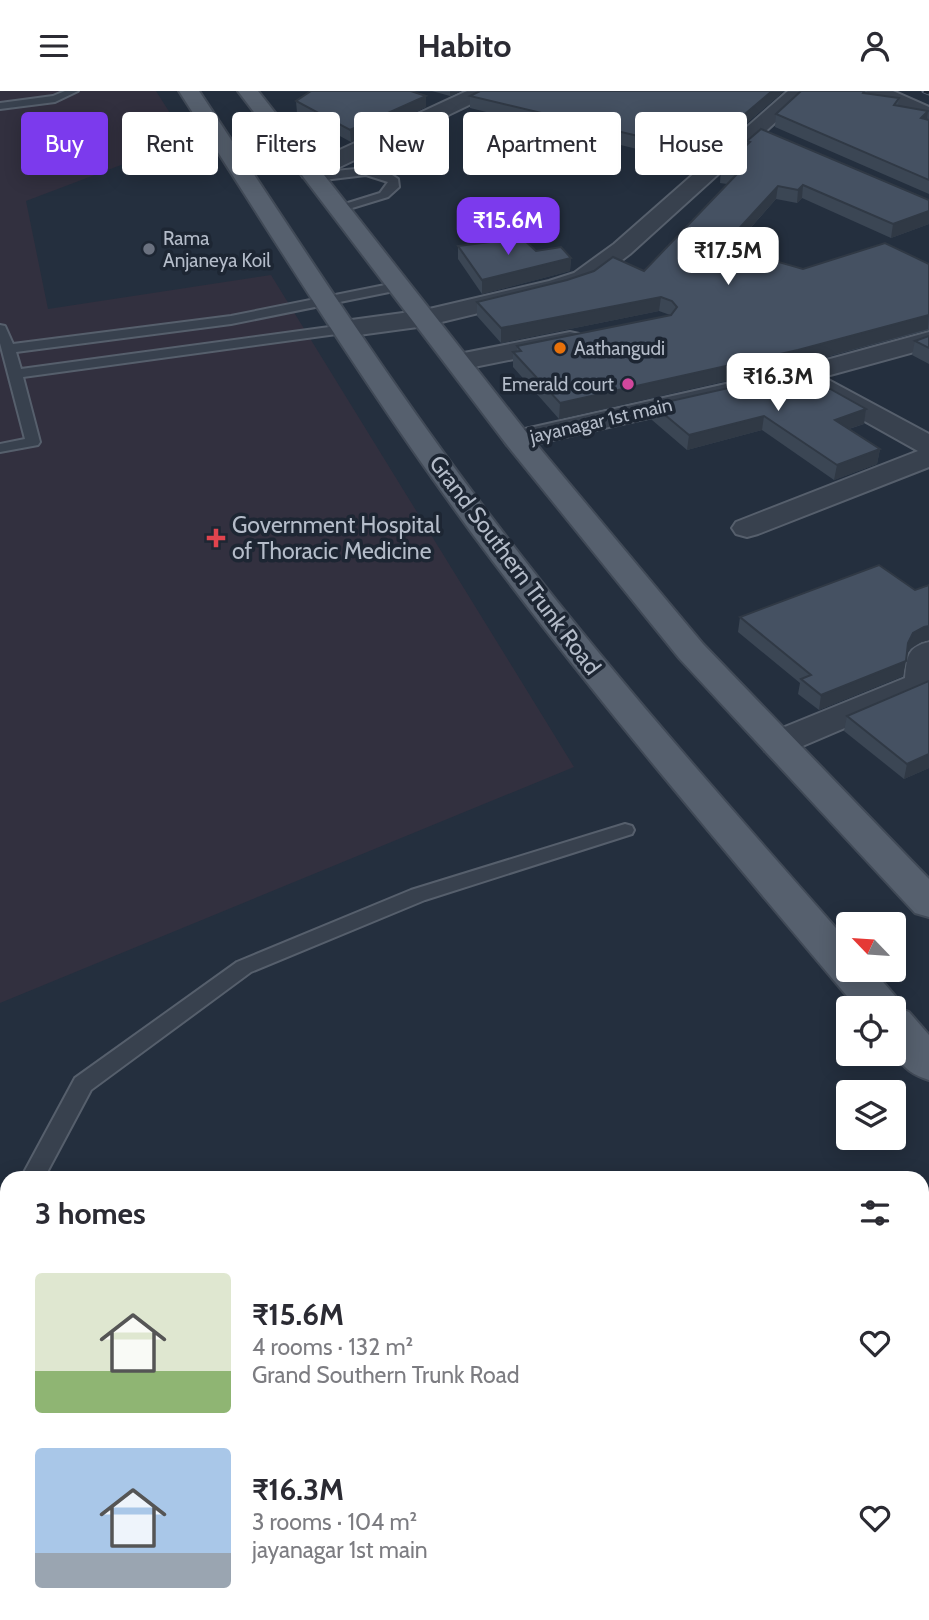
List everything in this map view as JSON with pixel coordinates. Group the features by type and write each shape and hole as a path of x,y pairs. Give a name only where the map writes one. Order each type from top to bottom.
{"main road":[{"name":"Grand Southern Trunk Road","path":"189,91 344,329 432,458 620,704 871,996"},
{"path":"247,91 264,112"},
{"path":"313,175 517,439 691,651 778,743 923,886"},
{"path":"906,1037 929,1064"}],"street":[{"path":"340,162 483,91"},
{"path":"344,329 425,318 557,287 583,278 622,249 754,129 800,91"},
{"path":"876,91 929,115"},
{"path":"427,99 452,106"},
{"path":"754,129 779,140"},
{"path":"459,362 593,335"},
{"name":"jayanagar 1st main","path":"517,439 802,375 929,340"},
{"path":"802,375 929,446"},
{"path":"747,528 929,457"},
{"path":"778,743 922,683 924,655 929,652"}],"lane":[{"path":"0,106 55,99 73,91"},
{"path":"339,209 384,195 393,187 394,181 384,174 372,171 340,172"},
{"path":"9,349 231,320 400,286"},
{"path":"0,329 9,349 33,442 0,448"},
{"path":"16,374 344,329"},
{"path":"36,1171 83,1083 244,967 418,895 625,831"}],"shaded area":[{"name":"Government Hospital of Thoracic Medicine","path":"0,91 156,91 169,112 122,112 122,165 108,170 108,112 21,112 21,175 95,175 26,201 48,309 271,275 574,767 0,1003"}],"building":[{"path":"311,91 411,91 426,96 390,112 354,112 354,128 350,130 340,125 340,112 316,112 296,101"},
{"path":"480,91 772,91 747,112 635,112 635,135 621,132 621,112 537,112 470,96"},
{"path":"801,91 864,91 863,93 899,98 894,105 928,111 921,118 929,120 929,180 776,114"},
{"path":"761,129 929,200 929,211 893,224 803,185 798,190 778,186 723,246 803,269 885,243 929,264 929,315 798,350 560,403 513,352 521,351 517,346 671,315 677,307 672,301 661,297 501,328 477,302 567,280 594,271 613,257 644,271 736,175 747,175 747,145 750,142 747,141"},
{"path":"522,238 536,251 561,247 571,258 482,280 458,246"},
{"path":"929,336 929,348 915,341"},
{"path":"800,372 866,409 835,420 880,449 837,465 764,416 689,435 653,405"},
{"path":"879,565 915,590 929,585 929,626 913,633 908,643 906,661 821,695 801,679 811,675 740,617"},
{"path":"929,681 929,754 907,764 847,716"}],"railway":[{"path":"924,91 929,93"}],"place":[{"name":"Rama Anjaneya Koil","path":"149,249"},
{"name":"Aathangudi","path":"560,348"},
{"name":"Emerald court","path":"628,384"},
{"name":"Government Hospital of Thoracic Medicine","path":"216,538"}]}
